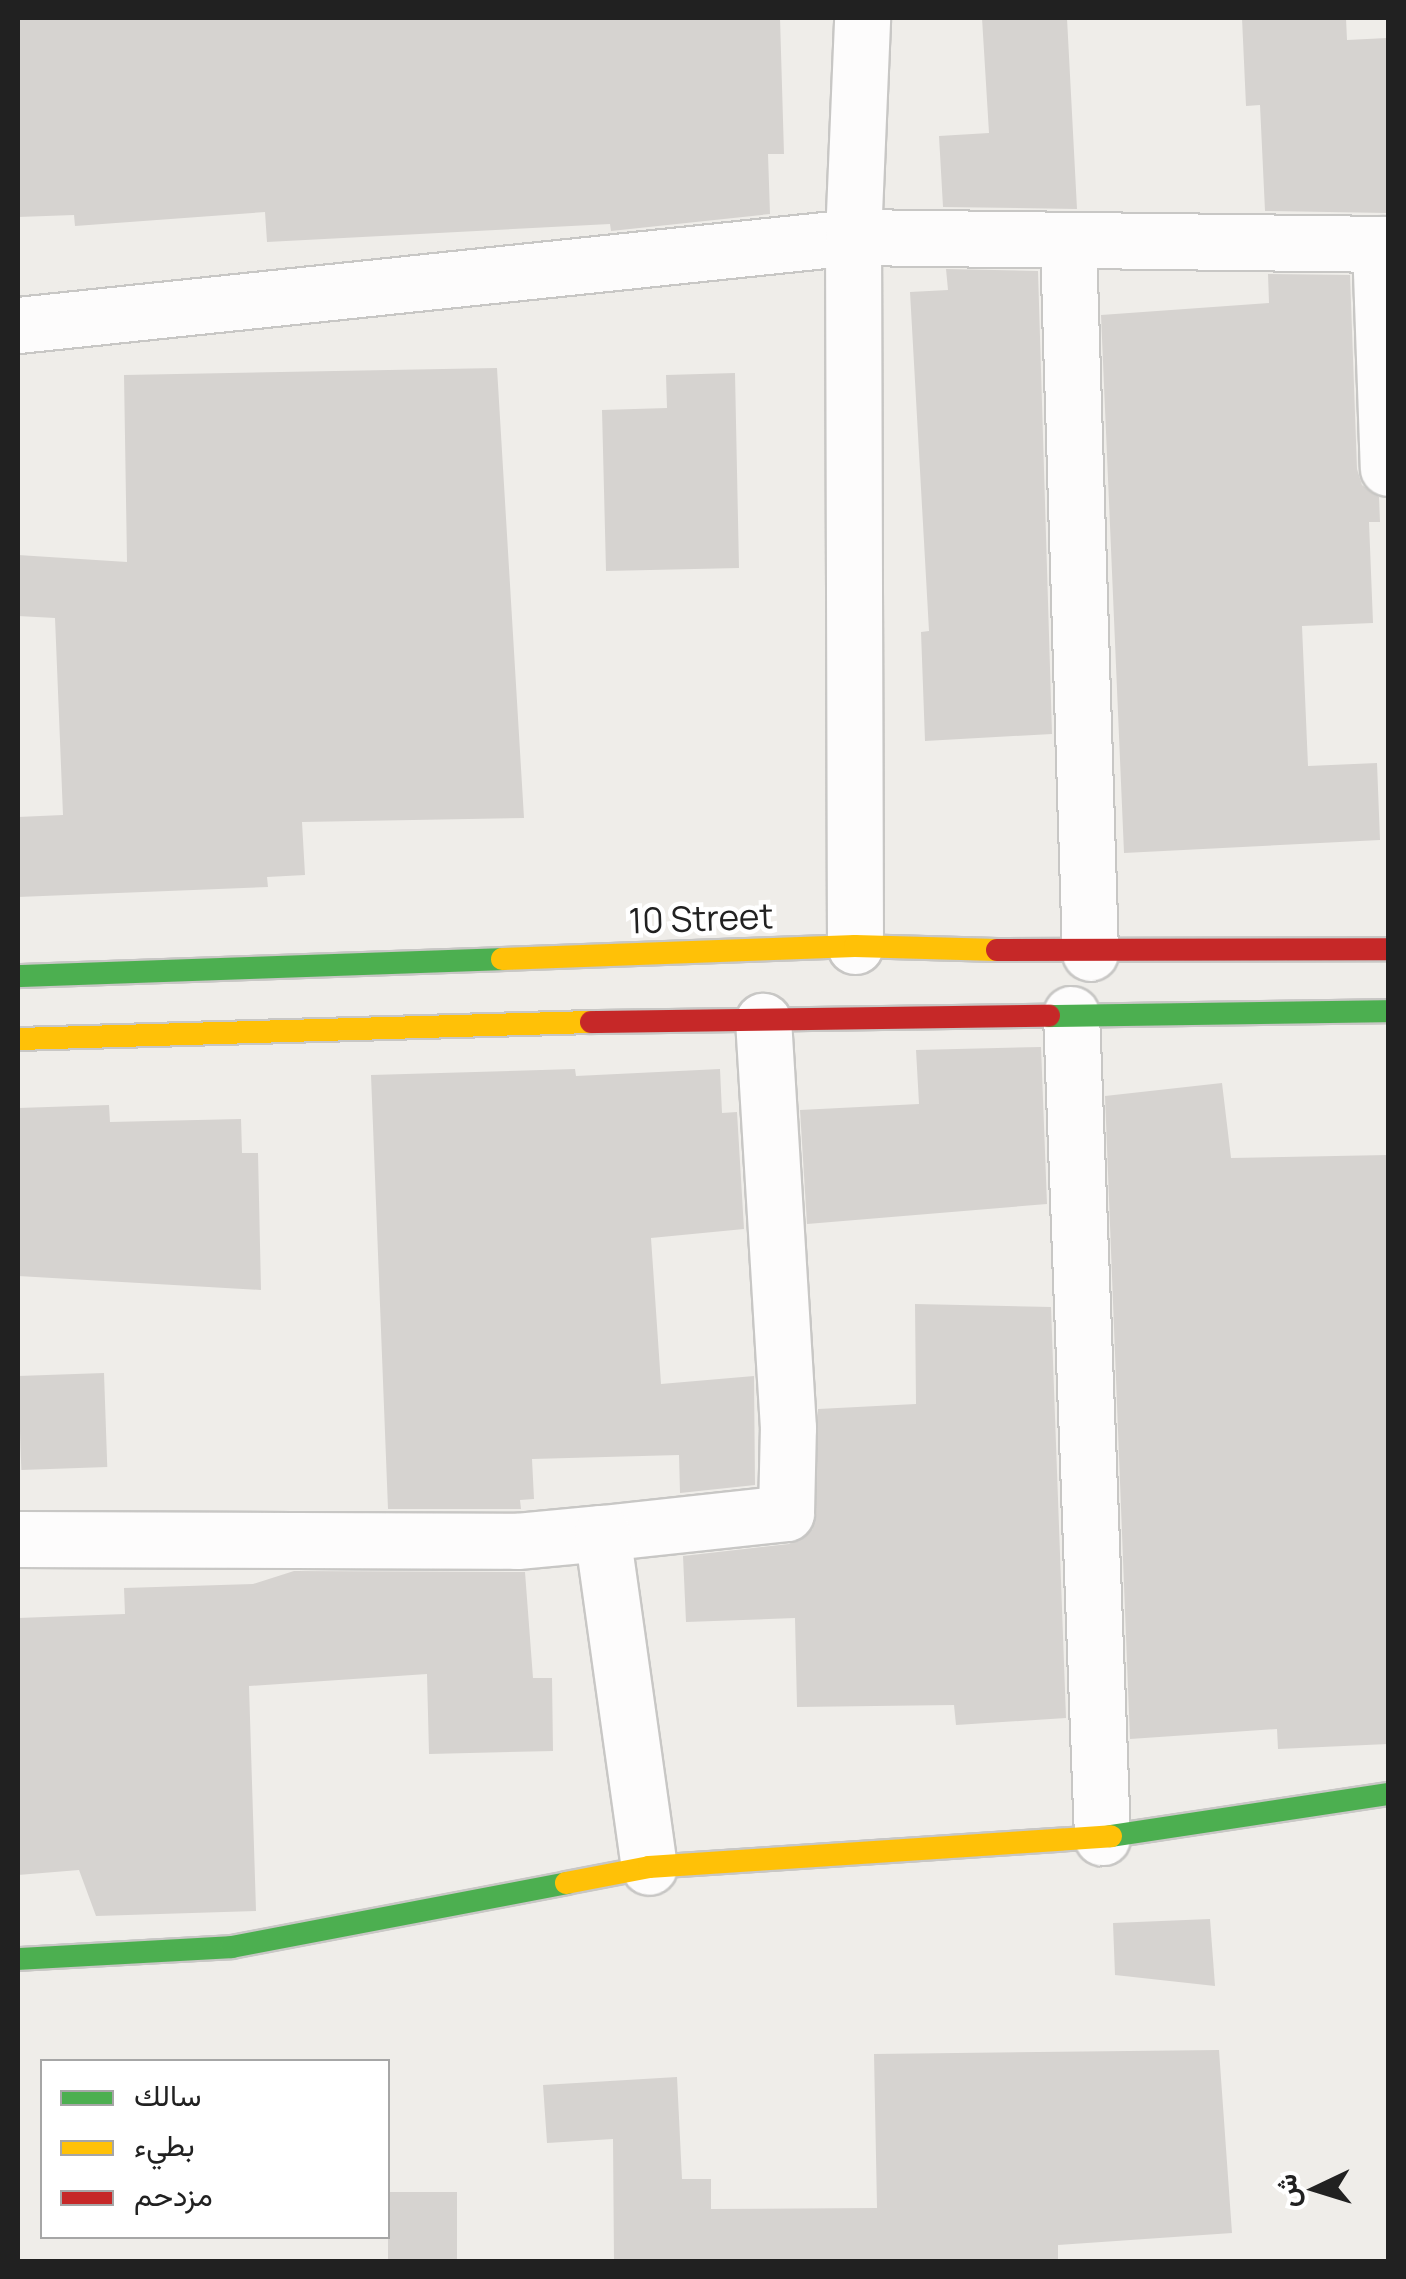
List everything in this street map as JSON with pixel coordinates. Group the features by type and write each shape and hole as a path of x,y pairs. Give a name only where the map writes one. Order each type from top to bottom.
{"main road":[{"name":"10 Street","path":"18,976 854,946 1090,953 1388,948"},
{"path":"18,1040 385,1025 1388,1011"},
{"path":"18,1959 232,1947 649,1867 1102,1837 1388,1794"}],"street":[{"path":"854,946 853,237 862,18"},
{"path":"18,325 853,237 1068,245 1384,244 1388,468"},
{"path":"1068,245 1090,953"},
{"path":"1071,1014 1102,1837"},
{"path":"18,1539 518,1541 786,1514 788,1428 763,1021"},
{"path":"602,1533 649,1867"}],"building":[{"path":"18,18 780,18 784,154 768,154 770,214 611,231 610,224 267,242 265,212 75,226 74,215 18,217"},
{"path":"982,18 1067,18 1077,209 943,207 939,136 989,133"},
{"path":"1242,18 1346,18 1347,40 1387,38 1388,213 1265,211 1260,105 1246,106"},
{"path":"946,269 1038,271 1052,734 925,741 921,632 929,631 910,292 948,290"},
{"path":"1268,274 1350,275 1357,469 1362,485 1379,497 1380,522 1369,522 1373,623 1302,626 1308,766 1377,763 1380,840 1124,853 1101,315 1269,303"},
{"path":"497,368 524,818 302,822 305,875 267,877 268,887 18,897 18,817 63,815 55,618 18,616 18,555 127,562 124,375"},
{"path":"735,373 739,568 606,571 602,410 667,408 666,375"},
{"path":"1041,1047 1047,1204 807,1224 800,1110 919,1104 916,1050"},
{"path":"575,1069 576,1076 720,1069 722,1113 737,1112 744,1229 651,1238 661,1384 754,1376 755,1485 680,1493 679,1455 532,1459 534,1499 520,1500 521,1509 388,1509 371,1075"},
{"path":"1222,1083 1231,1158 1388,1155 1388,1744 1278,1749 1277,1729 1130,1739 1105,1096"},
{"path":"109,1105 110,1122 241,1119 242,1153 258,1153 261,1290 18,1276 18,1108"},
{"path":"915,1304 1051,1307 1066,1718 956,1725 954,1705 797,1707 795,1618 686,1622 683,1556 789,1544 813,1529 818,1409 916,1404"},
{"path":"104,1373 107,1467 21,1470 18,1376"},
{"path":"294,1571 525,1572 533,1678 552,1678 553,1751 429,1754 427,1674 249,1686 256,1911 96,1916 79,1870 18,1875 18,1618 125,1614 124,1588 253,1584"},
{"path":"1210,1919 1215,1986 1115,1975 1113,1923"},
{"path":"1219,2050 1232,2233 1058,2245 1058,2262 614,2262 613,2139 547,2143 543,2085 677,2077 682,2179 711,2179 711,2209 877,2208 874,2054"},
{"path":"390,2192 457,2192 457,2262 388,2262"}],"traffic: fast":[{"path":"18,976 502,959"},
{"path":"1049,1016 1388,1011"},
{"path":"1111,1836 1388,1794"},
{"path":"18,1959 232,1947 566,1883"}],"traffic: slow":[{"path":"502,959 855,946 997,950"},
{"path":"18,1039 591,1022"},
{"path":"566,1883 649,1867 1111,1836"}],"traffic: jam":[{"path":"997,950 1388,949"},
{"path":"591,1022 1049,1016"}]}
